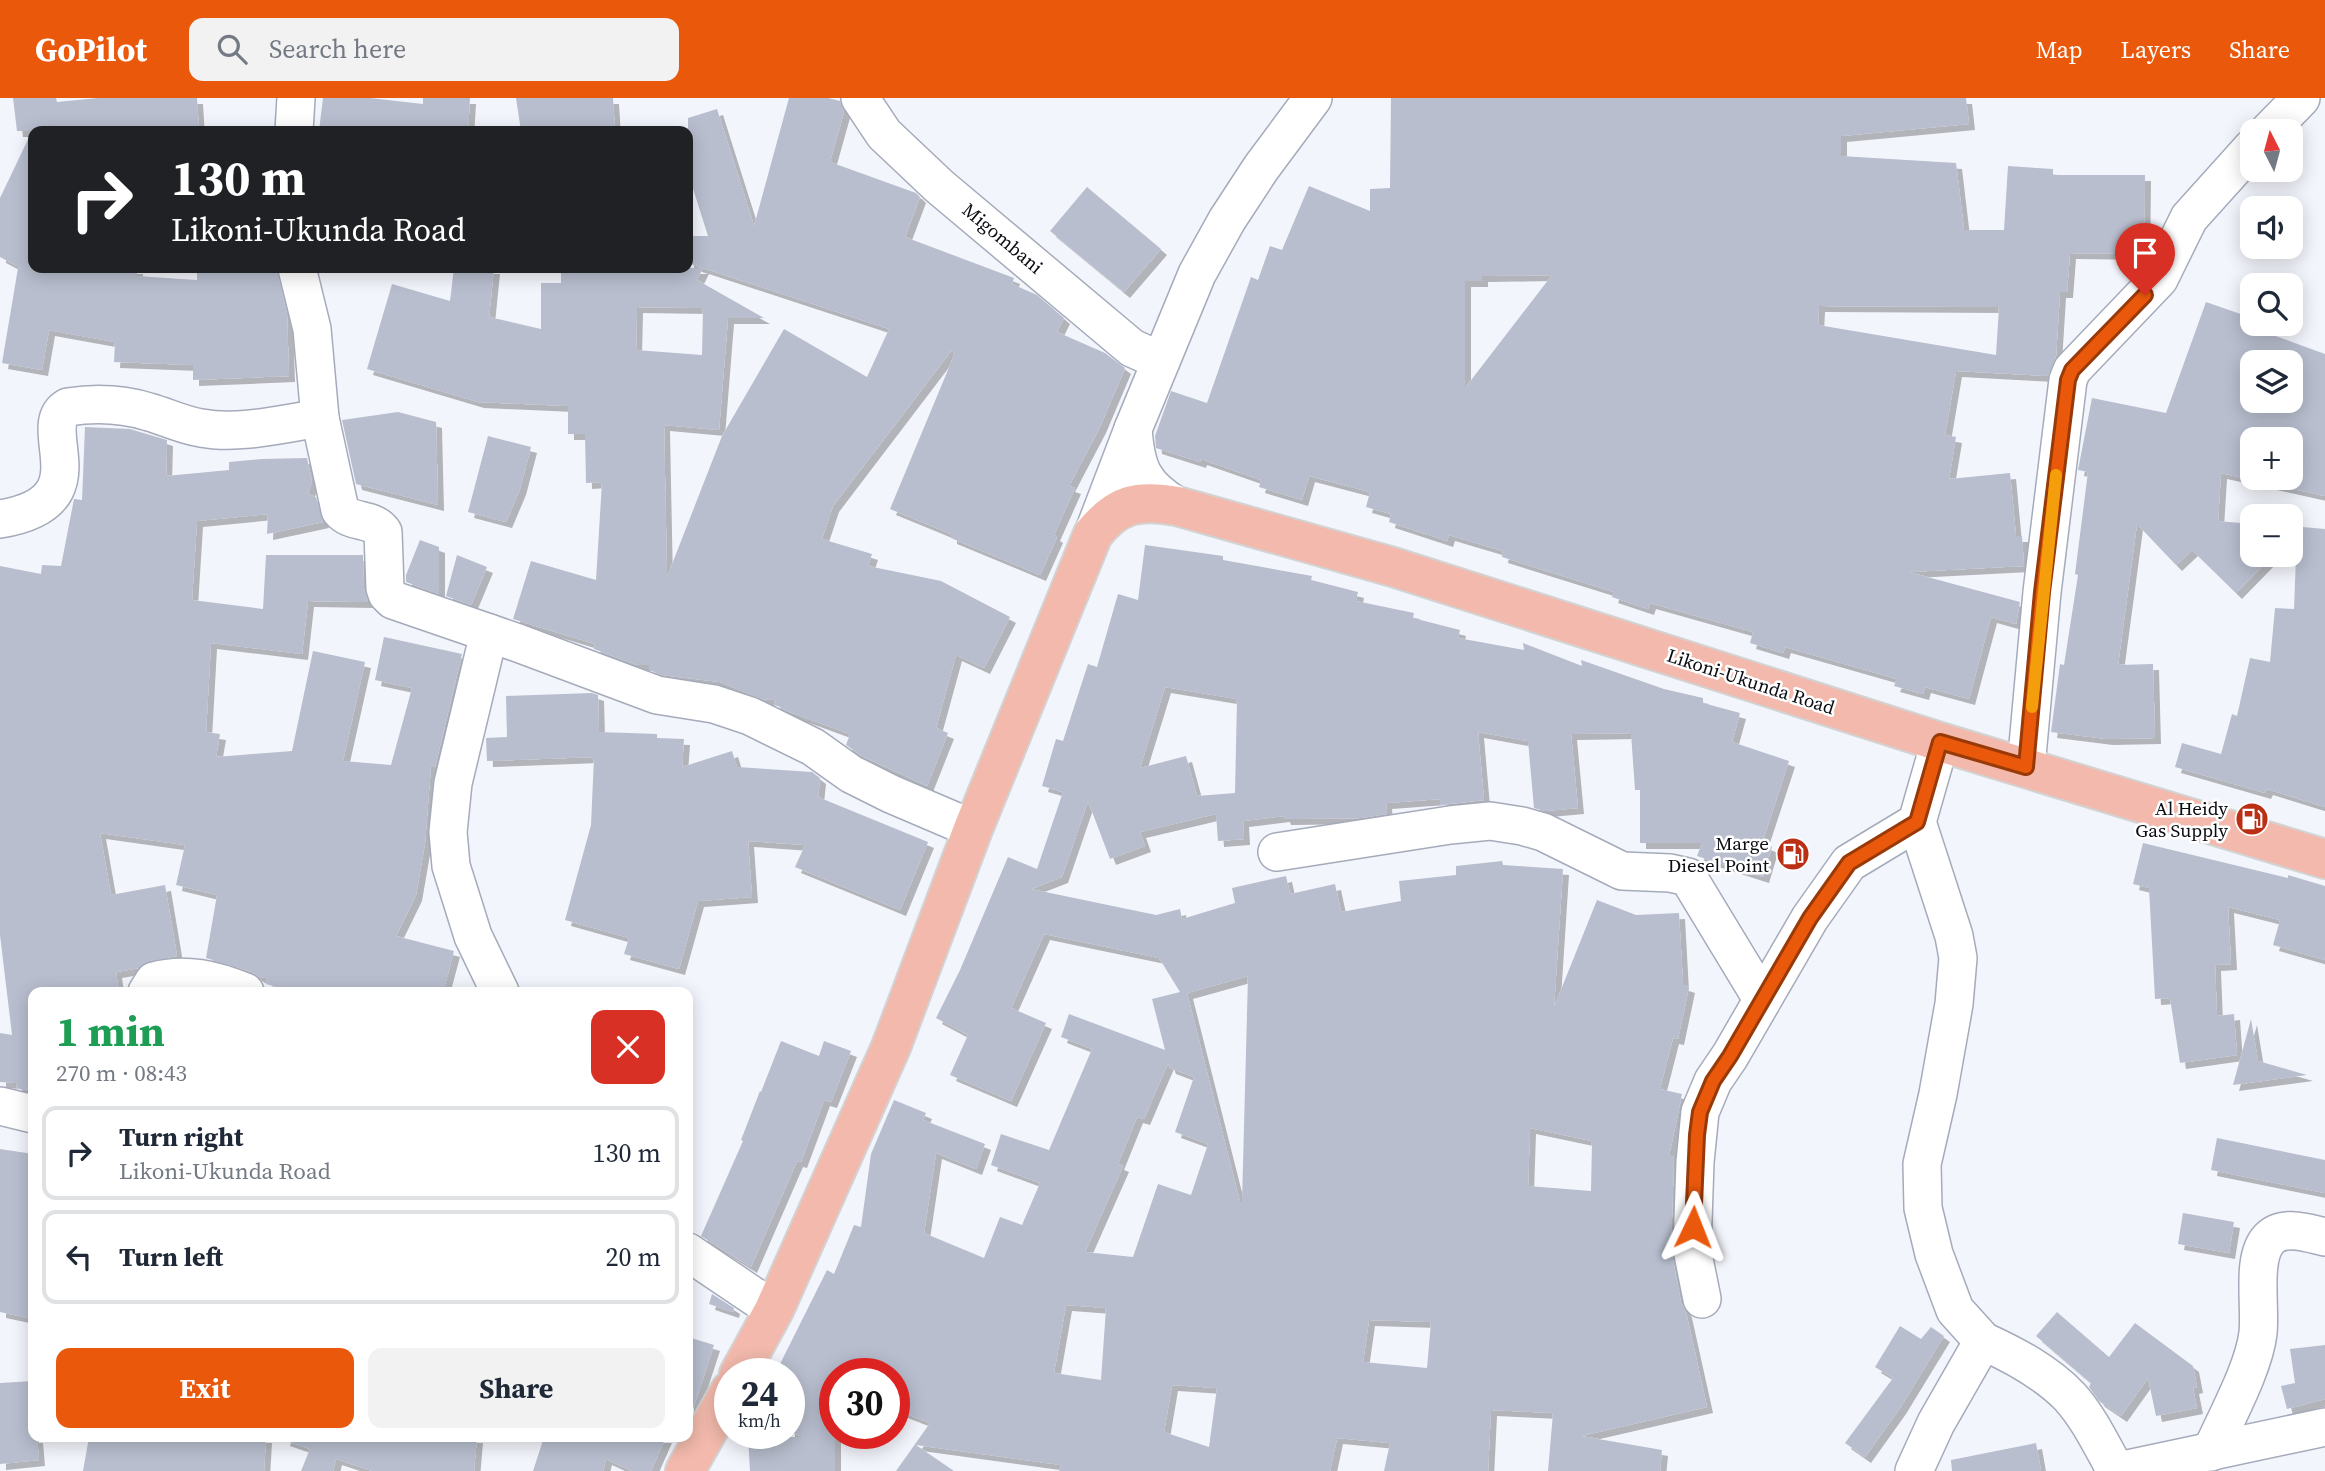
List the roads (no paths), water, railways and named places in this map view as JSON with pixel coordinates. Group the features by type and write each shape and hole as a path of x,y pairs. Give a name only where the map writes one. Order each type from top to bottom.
{"highway":[{"name":"Likoni-Ukunda Road","path":"1093,534 1105,519 1121,508 1140,502 1177,506 1393,567 1940,742 2325,859"},
{"path":"748,1358 774,1310 891,1047 973,829 1093,534"},
{"path":"685,1471 714,1419"}],"street":[{"path":"294,126 296,98"},
{"name":"Migombani","path":"860,98 884,134 939,186 1132,348 1161,361"},
{"path":"1093,534 1133,429 1198,274 1227,220 1261,168 1313,98"},
{"path":"2281,119 2303,98 2325,114"},
{"path":"2026,767 2042,592 2068,380 2072,370 2159,279 2189,218 2240,161"},
{"path":"298,273 312,329 320,418 340,510 346,517 374,524 383,532 387,594 393,600 657,695 714,704 750,716 813,747 851,774 973,829"},
{"path":"0,519 22,515 41,507 52,497 59,479 61,460 57,424 59,415 68,407 108,405 148,411 178,423 204,429 235,430 320,418"},
{"path":"1133,429 1137,461 1143,477 1152,488 1177,506"},
{"path":"489,633 453,783 448,832 451,866 463,904 474,936 498,987"},
{"path":"1940,742 1917,822 1955,936 1958,958 1954,1004 1922,1164 1923,1208 1934,1254 1955,1310 1983,1341 2012,1354 2052,1381 2070,1398 2090,1424 2117,1471 2325,1427"},
{"path":"1277,852 1490,821 1542,832 1622,872 1670,873 1688,877 1762,999"},
{"path":"1702,1299 1692,1249 1695,1162 1700,1112 1713,1081 1810,918 1849,863 1917,822"},
{"path":"150,987 154,981 169,977 213,981 230,987"},
{"path":"0,1106 28,1113"},
{"path":"2211,1452 2258,1335 2261,1252 2276,1233 2293,1230 2325,1237"},
{"path":"693,1255 774,1310"},
{"path":"1914,1471 1936,1423 1983,1341"}],"place":[{"name":"Al Heidy Gas Supply","path":"2252,819"},
{"name":"Marge Diesel Point","path":"1793,854"}]}
